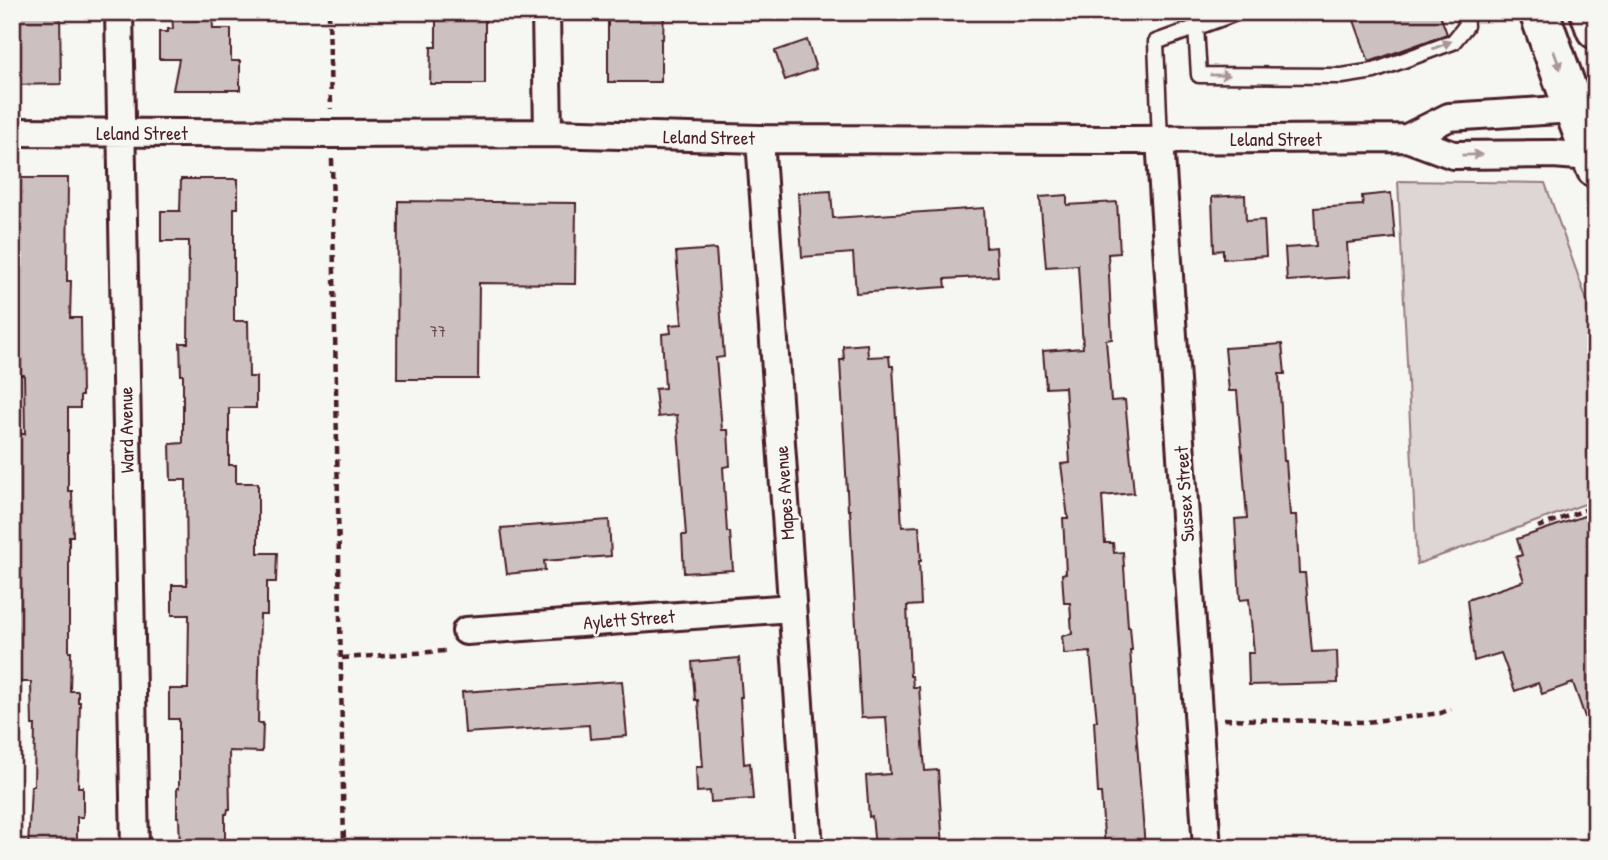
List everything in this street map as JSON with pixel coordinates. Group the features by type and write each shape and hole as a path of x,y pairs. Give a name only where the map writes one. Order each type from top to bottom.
{"main road":[{"path":"1539,12 1585,105 1594,160"},
{"path":"1590,12 1596,29"}],"street":[{"name":"Ward Avenue","path":"119,12 135,848"},
{"path":"546,12 548,134"},
{"name":"Leland Street","path":"1407,138 1449,117 1585,105"},
{"name":"Leland Street","path":"12,132 548,134 760,139 1407,138 1453,155 1553,154 1594,160"},
{"name":"Mapes Avenue","path":"760,139 809,848"},
{"name":"Sussex Street","path":"1160,140 1207,848"},
{"name":"Aylett Street","path":"466,631 792,608"}],"lane":[{"path":"1160,140 1156,42 1239,12"},
{"path":"1196,27 1199,75 1342,76 1374,71 1453,42 1466,26 1465,12"}],"path":[{"path":"329,12 331,111"},
{"path":"332,156 344,848"},
{"path":"1538,527 1596,506"},
{"path":"342,658 446,650"},
{"path":"1199,718 1366,722 1441,713 1451,709"}],"shaded area":[{"path":"1398,181 1545,183 1596,326 1596,500 1417,564"}],"building":[{"path":"12,12 60,12 61,84 12,85"},
{"path":"172,12 212,12 213,29 231,29 231,61 240,61 240,90 173,90 179,59 159,59 159,32 173,29"},
{"path":"436,12 485,12 485,84 430,84 431,47 436,47"},
{"path":"608,12 664,12 661,82 608,82"},
{"path":"1351,12 1439,12 1447,34 1369,62"},
{"path":"807,40 816,69 785,80 775,51"},
{"path":"12,178 68,178 67,281 71,281 70,318 81,318 82,396 80,408 68,408 68,491 72,491 73,536 69,536 70,691 78,691 80,702 78,787 83,787 83,817 77,817 77,848 28,848 31,786 34,786 35,725 32,725 31,682 12,682 15,434 25,434 24,375 20,375 20,363 14,363 15,203 12,203"},
{"path":"181,179 238,179 238,208 234,208 234,321 248,321 249,377 256,377 256,408 229,408 229,465 236,465 236,483 258,483 258,553 277,553 276,582 267,582 267,615 260,615 258,723 263,723 262,752 229,751 230,809 225,814 225,846 213,848 180,848 177,817 179,719 169,719 169,689 188,689 189,615 172,615 172,585 187,585 186,480 171,480 170,444 183,443 180,343 188,343 189,241 161,241 161,211 180,211"},
{"path":"831,191 833,218 984,208 986,248 996,247 998,276 945,279 946,287 856,293 853,253 802,257 798,193"},
{"path":"1391,193 1395,238 1347,243 1349,277 1287,281 1285,248 1316,246 1314,208 1363,205 1362,196"},
{"path":"1067,195 1067,205 1117,202 1120,253 1108,254 1112,339 1106,340 1111,401 1125,400 1134,493 1102,496 1105,543 1113,543 1114,553 1123,552 1145,848 1105,848 1101,793 1098,793 1094,721 1097,721 1090,652 1064,654 1062,636 1072,634 1070,603 1064,603 1062,574 1066,573 1063,518 1068,518 1061,464 1070,463 1065,387 1046,388 1043,351 1083,348 1078,265 1046,267 1040,197"},
{"path":"1245,195 1246,221 1264,220 1266,256 1223,259 1223,250 1214,251 1212,197"},
{"path":"398,201 576,203 575,284 479,283 478,379 397,379"},
{"path":"716,249 724,357 716,358 722,430 728,430 730,466 723,467 727,532 730,532 733,570 684,573 682,535 686,535 677,415 658,417 655,389 665,388 662,334 671,333 670,325 682,324 676,252"},
{"path":"867,344 868,357 889,356 890,366 893,366 902,527 919,526 921,605 907,606 910,676 913,687 919,687 925,771 938,770 943,848 875,848 872,816 869,817 866,776 890,774 886,717 861,718 840,360 844,360 843,346"},
{"path":"1282,344 1285,374 1279,374 1284,461 1290,515 1296,515 1299,573 1305,573 1312,652 1337,651 1338,683 1249,685 1248,653 1254,653 1249,599 1240,600 1235,519 1247,518 1237,391 1229,391 1225,348"},
{"path":"1596,512 1596,736 1592,737 1573,683 1542,694 1538,683 1515,691 1501,653 1474,661 1467,600 1524,581 1516,557 1522,555 1517,539"},
{"path":"609,520 611,556 544,561 545,570 507,574 501,528"},
{"path":"739,658 744,764 750,763 753,799 711,802 710,791 697,792 696,767 703,767 692,662"},
{"path":"622,681 627,736 590,739 589,725 465,733 462,692"}]}
